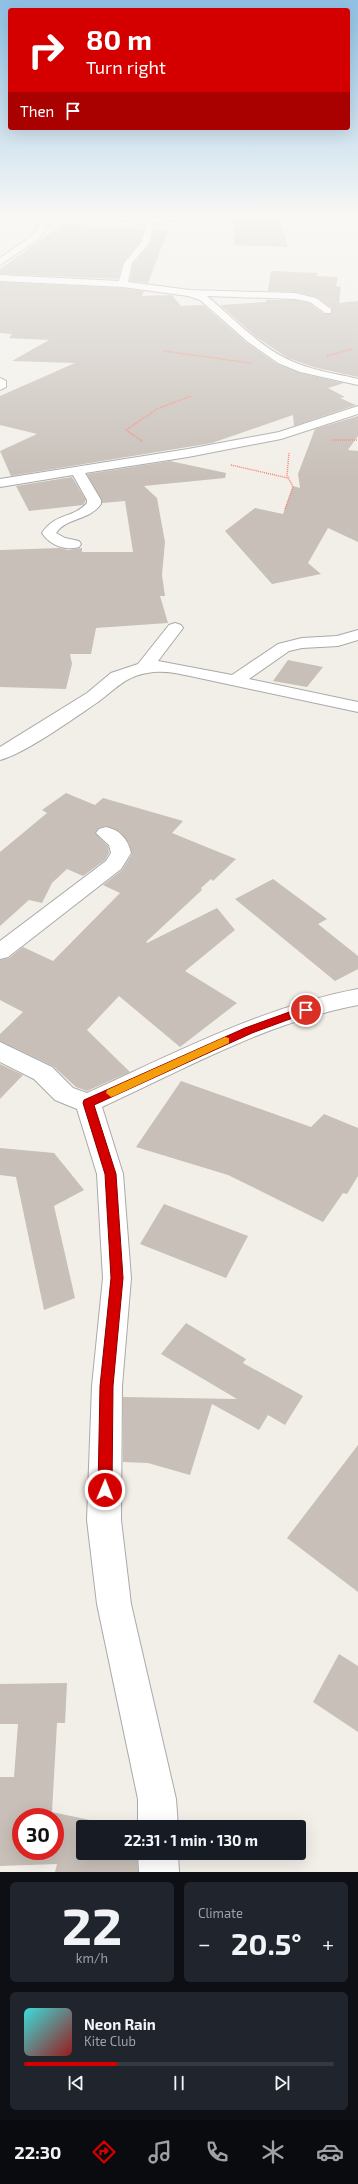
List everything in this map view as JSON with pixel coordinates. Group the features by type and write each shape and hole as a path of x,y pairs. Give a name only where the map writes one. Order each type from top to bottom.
{"street":[{"path":"210,304 269,353 293,366 358,382"},
{"path":"319,304 328,311"},
{"path":"0,381 0,387"},
{"path":"3,479 77,471 161,456 188,453 281,435 358,410"},
{"path":"74,544 61,542 52,537 49,532 53,525 59,521 85,512 94,504 94,500 77,471"},
{"path":"144,668 163,641 175,628"},
{"path":"236,680 284,647 302,643 338,641 358,635"},
{"path":"0,754 10,750 93,697 117,677 144,668 162,666 236,680 358,707"},
{"path":"0,952 114,865 120,853 119,843 106,833"},
{"path":"0,1051 43,1073 64,1094 88,1103 248,1030 320,1004 358,997"},
{"path":"88,1103 110,1174 117,1278 107,1386 104,1520 114,1604 157,1799 158,1820"},
{"path":"158,1860 159,1872"}],"path":[{"path":"164,351 224,360 293,366"},
{"path":"161,456 150,446 126,430 157,410 191,396"},
{"path":"281,435 288,446 288,478 293,487 285,508"},
{"path":"188,453 251,471 288,478"}],"building":[{"path":"0,304 203,305 247,343 277,364 300,373 344,383 328,388 345,397 340,398 356,405 294,426 293,415 212,443 11,476 0,451 37,434 0,425 0,396 75,363 12,361 49,340 9,338 12,334 0,333"},
{"path":"311,304 324,314 332,314 332,308 327,304 358,304 358,377 313,367 288,358 256,337 220,305"},
{"path":"358,416 358,436 348,450 358,451 358,542 328,528 308,563 321,574 272,584 225,531 255,508 283,514 293,486 300,488 298,474 315,429"},
{"path":"170,461 226,473 225,478 144,486 157,498 165,542 162,575 165,596 160,596 168,623 96,628 91,654 70,654 72,664 66,689 0,687 0,550 60,548 68,550 82,548 82,552 133,552 125,501 102,503 87,474"},
{"path":"72,477 86,500 83,505 29,511 16,486"},
{"path":"288,660 323,667 307,687 273,681"},
{"path":"66,793 95,805 103,798 183,821 172,833 236,859 213,881 211,879 201,888 202,890 146,942 147,943 217,908 235,930 185,971 237,1003 180,1047 119,996 87,1030 130,1072 87,1091 76,1087 53,1066 0,1041 0,1034 23,1012 0,1000 0,960 9,958 23,947 53,961 120,893 103,885 122,870 132,854 129,843 120,832 106,826 99,828 95,833 108,846 109,853 105,860 83,876 67,869 52,883 42,903 29,900 0,926 0,852 47,813 42,810"},
{"path":"273,879 327,919 318,924 358,956 358,969 335,981 235,899"},
{"path":"0,1064 23,1075 0,1099"},
{"path":"181,1081 311,1127 324,1114 358,1128 358,1176 347,1194 343,1193 323,1222 228,1175 136,1147"},
{"path":"0,1148 54,1153 84,1190 54,1206 75,1298 44,1310 16,1177 0,1175"},
{"path":"164,1204 248,1236 226,1278 140,1244"},
{"path":"186,1323 246,1359 243,1363 303,1396 285,1425 268,1415 259,1430 212,1404 190,1475 148,1463 123,1462 123,1397 237,1399 161,1354"},
{"path":"358,1445 358,1592 287,1538"},
{"path":"339,1654 358,1666 358,1732 313,1702"},
{"path":"67,1683 65,1723 57,1723 52,1808 12,1808 12,1860 64,1860 64,1815 90,1820 76,1820 76,1860 137,1860 138,1872 55,1872 57,1864 0,1866 0,1777 14,1777 18,1724 0,1724 0,1684"}],"slow traffic":[{"path":"111,1093 225,1041"}],"route":[{"path":"105,1490 107,1386 117,1278 110,1174 88,1103 248,1030 306,1010"}]}
